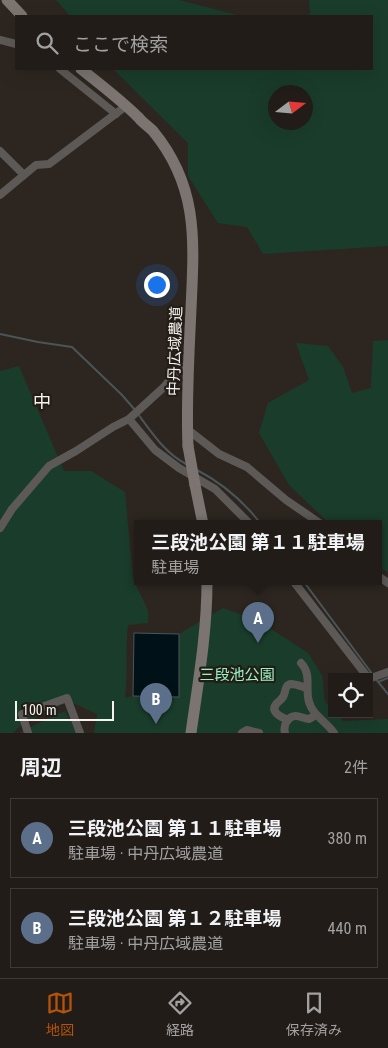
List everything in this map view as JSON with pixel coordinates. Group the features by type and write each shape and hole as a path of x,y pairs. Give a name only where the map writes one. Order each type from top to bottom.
{"street":[{"path":"7,0 21,15"},
{"path":"0,40 15,44"},
{"path":"61,70 116,114"},
{"name":"中丹広域農道","path":"82,70 126,106 152,131 172,160 186,193 193,234 187,429 188,446 202,520"},
{"path":"0,195 36,165 49,164 126,106"},
{"path":"0,151 24,175"},
{"path":"0,528 12,509 48,466 76,452 113,427 130,419 164,387 178,370 189,364"},
{"path":"130,419 155,450 178,468 216,489 246,520"},
{"path":"187,429 219,454 247,467 286,500 316,520"},
{"path":"191,733 203,645 207,585"},
{"path":"296,585 366,675 371,678 388,672"},
{"path":"302,663 308,673 308,698 313,712 334,733"},
{"path":"285,728 280,716 274,709 284,696 288,685 292,684 307,688"},
{"path":"28,733 22,714 67,698 80,733"},
{"path":"285,728 294,716 309,719 316,716"},
{"path":"242,733 247,730 258,733"}],"green space":[{"path":"56,0 179,0 237,15 69,15"},
{"path":"309,0 388,0 388,246 263,254 247,227 218,223 188,176 188,143 114,70 373,70 373,15 308,15 310,13"},
{"path":"388,340 388,572 382,568 382,520 326,520 289,485 259,433 268,403 309,380 296,343 328,346 343,367 352,393 371,388 373,341"},
{"name":"三段池公園","path":"19,366 64,471 91,471 125,492 134,585 136,585 148,610 148,623 128,625 125,698 133,696 179,697 179,634 223,608 259,621 308,653 322,675 325,701 328,704 328,718 340,718 343,721 388,719 388,733 94,733 97,714 69,701 21,725 13,733 0,733 0,371"},
{"path":"65,711 76,733 20,733 24,730"}],"shaded area":[{"path":"134,633 179,634 179,697 133,696"}],"waterway":[{"path":"0,334 72,347 135,410"},
{"path":"138,414 165,448 186,464"},
{"path":"197,470 232,494 258,520"},
{"path":"306,585 372,673"},
{"path":"375,678 388,694"},
{"path":"378,682 388,678"}],"place":[{"name":"三段池公園 第１１駐車場","path":"258,643"},
{"name":"三段池公園 第１２駐車場","path":"156,724"}],"district":[{"name":"中","path":"42,401"}]}
